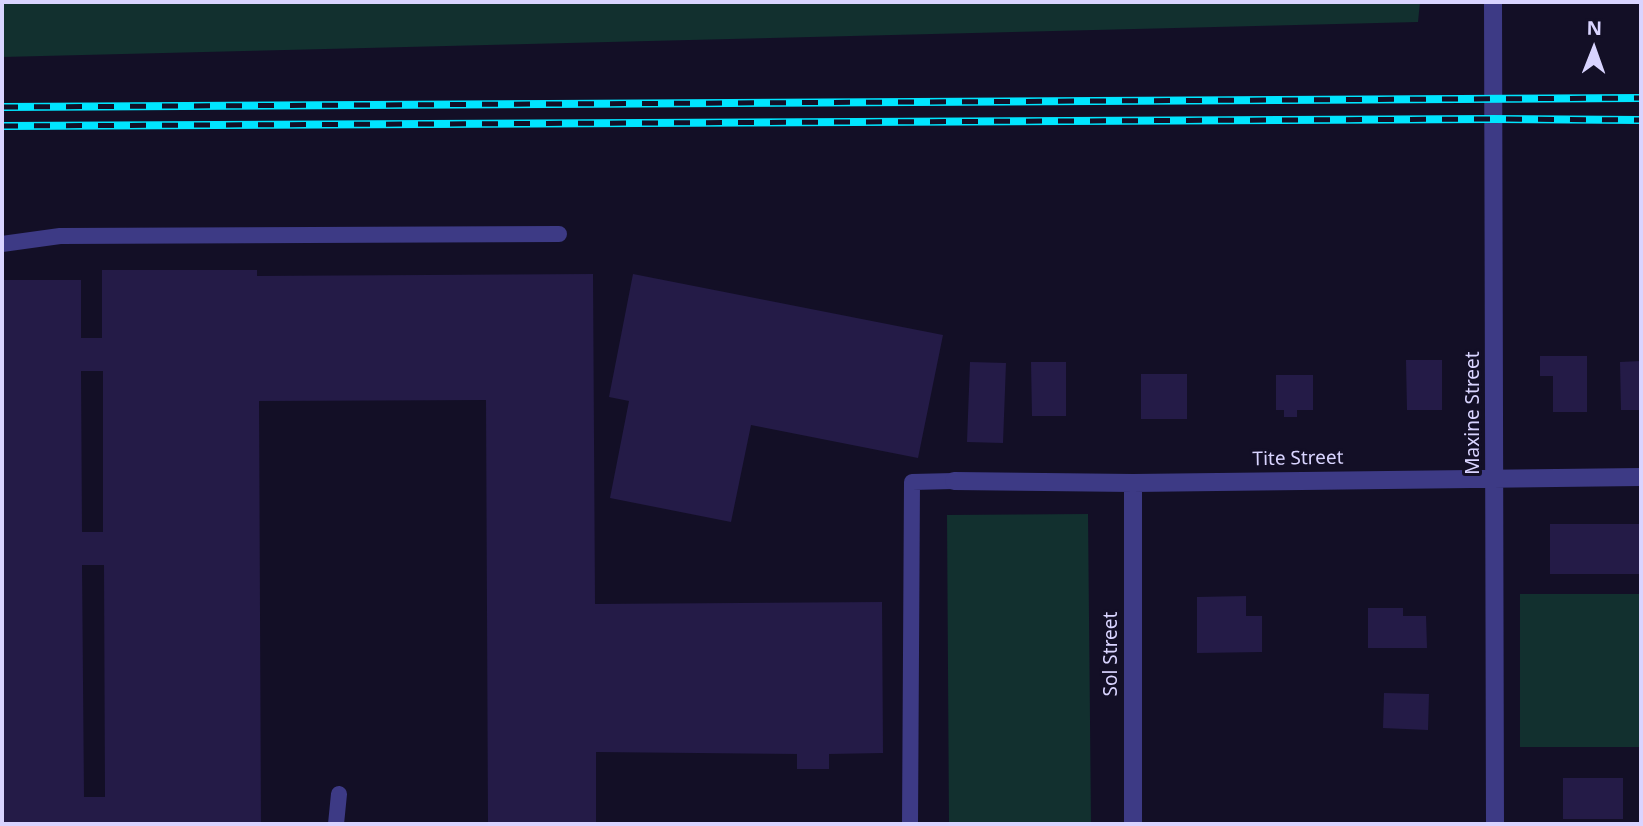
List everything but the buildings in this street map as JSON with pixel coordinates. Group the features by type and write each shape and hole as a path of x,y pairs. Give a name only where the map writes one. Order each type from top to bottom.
{"street":[{"name":"Maxine Street","path":"1493,2 1495,824"},
{"name":"Tite Street","path":"954,481 1133,483 1641,477"},
{"name":"Sol Street","path":"1132,824 1133,483"}],"lane":[{"path":"2,244 60,236 559,234"},
{"path":"910,824 912,482 954,481"},
{"path":"336,824 339,794"}],"green space":[{"path":"2,2 1420,2 1418,22 2,57"},
{"path":"1088,514 1091,824 949,824 947,515"},
{"path":"1520,594 1641,594 1641,747 1520,747"}],"railway":[{"path":"2,107 1641,98"},
{"path":"2,126 1641,120"}]}
